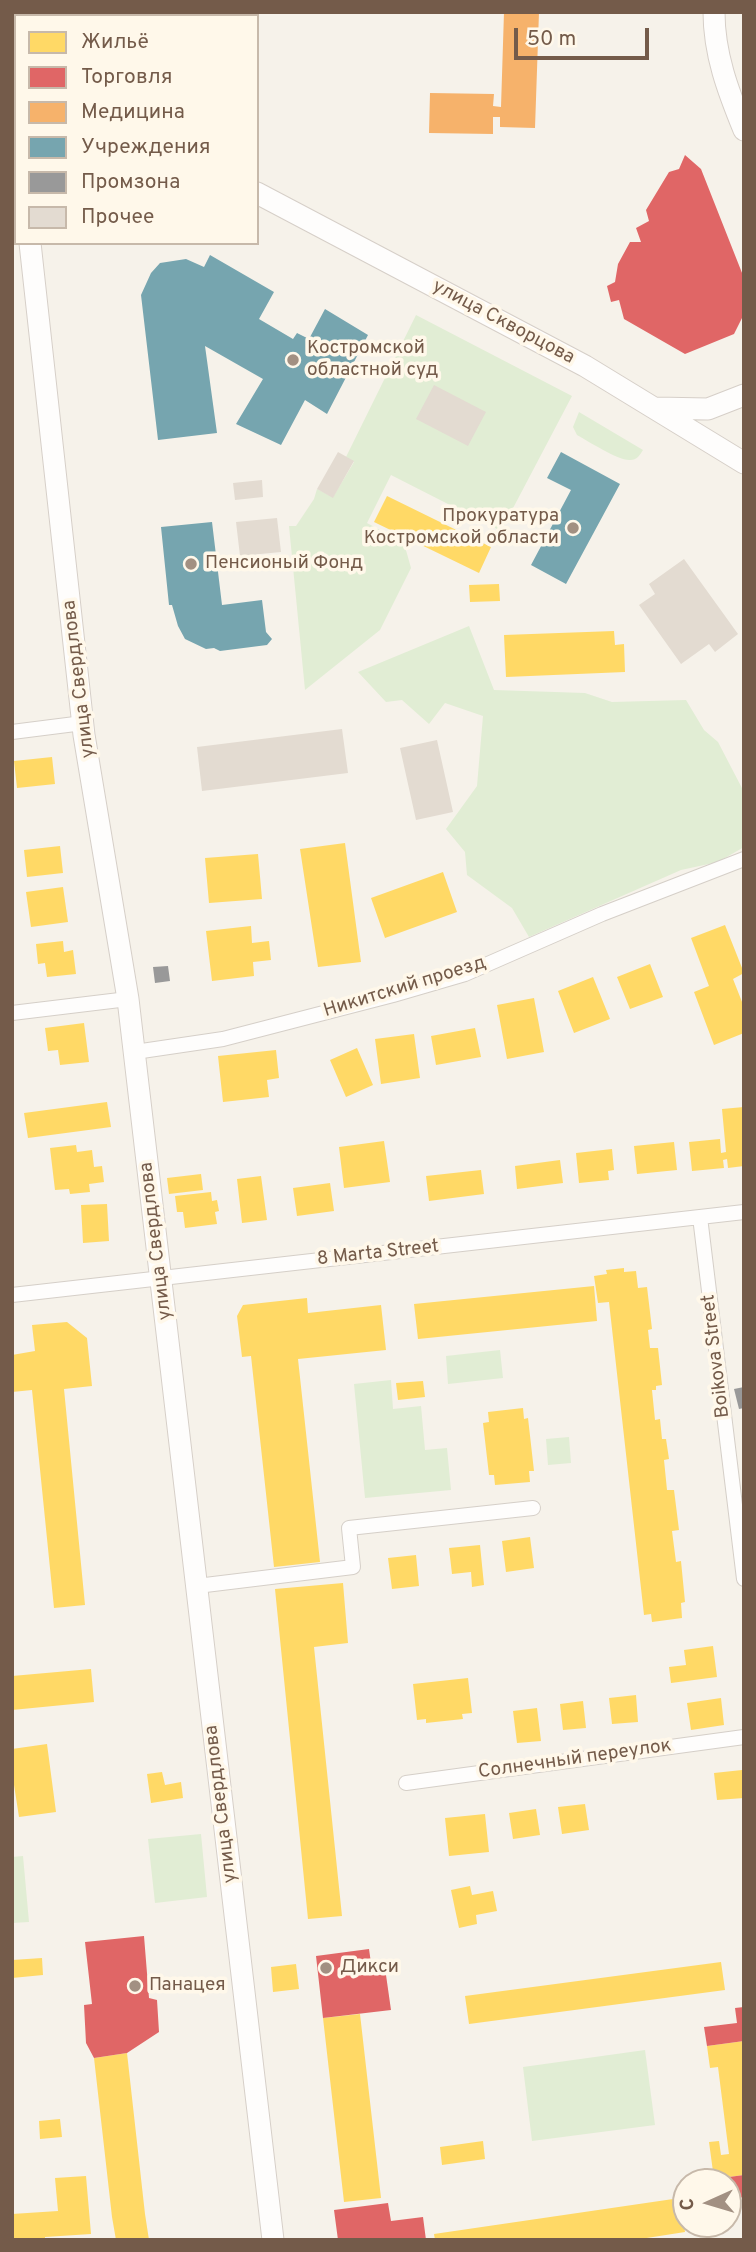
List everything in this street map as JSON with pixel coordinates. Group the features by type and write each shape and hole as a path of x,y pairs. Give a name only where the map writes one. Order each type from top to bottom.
{"street":[{"path":"714,12 714,29 723,77 744,130"},
{"name":"улица Скворцова","path":"259,194 558,351 744,463"},
{"name":"улица Свердлова","path":"30,245 83,723 135,1052 273,2240"},
{"path":"654,408 708,409 744,395"},
{"path":"12,732 83,723"},
{"name":"Никитский проезд","path":"135,1052 223,1039 465,974 602,914 744,859"},
{"path":"12,1013 128,999"},
{"name":"8 Marta Street","path":"12,1296 744,1212"},
{"name":"Boikova Street","path":"700,1217 744,1579"},
{"path":"197,1586 353,1567 349,1528 533,1508"},
{"name":"Солнечный переулок","path":"406,1783 744,1737"}],"green space":[{"path":"416,315 572,396 501,531 391,475 367,523 404,543 411,568 380,630 305,690 289,526 296,526 314,499 317,489 333,497 354,462 346,457"},
{"path":"579,412 643,450 641,454 635,459 625,459 577,435 573,427"},
{"path":"469,626 494,690 585,693 612,702 686,700 704,730 718,742 744,792 744,847 718,862 681,870 529,937 512,908 467,875 465,852 446,829 477,786 483,716 445,703 429,724 402,700 386,702 358,672"},
{"path":"500,1350 503,1378 448,1384 446,1356"},
{"path":"391,1380 393,1409 421,1406 425,1450 447,1448 451,1490 365,1498 354,1384"},
{"path":"569,1437 571,1463 548,1465 546,1439"},
{"path":"201,1834 207,1897 155,1903 148,1839"},
{"path":"23,1856 29,1922 12,1923 12,1857"},
{"path":"645,2050 655,2125 532,2141 523,2067"}],"building: Жильё":[{"path":"387,496 491,547 479,573 374,522"},
{"path":"499,584 500,601 470,602 469,585"},
{"path":"614,631 615,645 624,644 625,672 506,677 504,635"},
{"path":"52,757 55,784 17,788 14,761"},
{"path":"345,843 361,962 318,967 300,849"},
{"path":"60,846 63,873 27,877 24,850"},
{"path":"258,854 262,899 209,903 205,858"},
{"path":"443,872 457,912 385,938 371,898"},
{"path":"63,887 68,922 31,927 26,892"},
{"path":"725,925 744,973 733,979 744,1007 744,1033 714,1045 694,992 709,986 691,938"},
{"path":"251,926 252,943 269,941 271,960 253,962 254,976 212,981 206,931"},
{"path":"63,941 64,952 73,950 76,974 47,977 45,963 38,964 36,944"},
{"path":"650,964 663,997 630,1009 617,977"},
{"path":"593,977 610,1019 574,1033 558,991"},
{"path":"534,998 544,1052 507,1059 497,1005"},
{"path":"84,1023 89,1062 60,1065 58,1050 48,1051 45,1028"},
{"path":"475,1028 481,1057 436,1065 431,1036"},
{"path":"414,1034 420,1078 381,1084 375,1039"},
{"path":"357,1048 373,1085 346,1097 330,1060"},
{"path":"276,1050 279,1078 267,1080 269,1097 223,1102 218,1056"},
{"path":"107,1102 111,1127 28,1138 24,1113"},
{"path":"744,1107 744,1166 728,1168 727,1159 723,1160 724,1168 692,1171 689,1142 720,1139 721,1153 726,1152 722,1109"},
{"path":"384,1141 390,1182 344,1188 339,1147"},
{"path":"674,1142 677,1170 637,1174 634,1146"},
{"path":"76,1145 77,1152 92,1150 94,1167 102,1166 104,1182 89,1184 90,1192 70,1194 69,1189 55,1190 50,1148"},
{"path":"612,1149 614,1170 608,1171 609,1180 579,1183 576,1153"},
{"path":"560,1160 563,1183 517,1189 515,1166"},
{"path":"481,1170 484,1194 429,1201 426,1176"},
{"path":"201,1174 203,1190 169,1194 167,1178"},
{"path":"261,1176 267,1220 242,1223 237,1179"},
{"path":"330,1183 334,1211 297,1216 293,1188"},
{"path":"211,1192 212,1201 217,1200 217,1224 185,1228 183,1212 177,1212 175,1196"},
{"path":"107,1204 109,1241 83,1243 81,1205"},
{"path":"624,1268 624,1272 636,1271 638,1288 647,1287 652,1329 648,1330 650,1348 658,1348 662,1385 652,1390 655,1420 660,1419 662,1439 666,1439 669,1459 664,1460 667,1490 674,1490 679,1530 672,1531 676,1562 681,1561 685,1602 681,1603 682,1618 652,1622 651,1614 644,1615 609,1302 598,1303 594,1276 607,1274 606,1270"},
{"path":"594,1286 597,1321 418,1339 414,1304"},
{"path":"307,1298 308,1313 381,1305 386,1350 298,1359 320,1562 274,1567 251,1356 242,1357 237,1316 243,1305"},
{"path":"67,1322 87,1338 92,1386 64,1389 85,1605 54,1608 32,1390 12,1392 12,1355 35,1351 32,1325"},
{"path":"423,1381 425,1397 398,1400 396,1383"},
{"path":"523,1408 524,1419 528,1418 534,1471 529,1471 530,1482 495,1485 494,1475 489,1475 483,1423 489,1422 488,1412"},
{"path":"530,1537 534,1568 506,1572 502,1541"},
{"path":"480,1545 484,1585 472,1587 471,1572 452,1574 449,1548"},
{"path":"416,1555 419,1586 392,1589 388,1558"},
{"path":"343,1583 348,1643 314,1647 342,1916 308,1919 275,1589"},
{"path":"713,1646 717,1677 671,1683 669,1667 686,1665 684,1650"},
{"path":"91,1669 94,1702 12,1710 12,1676"},
{"path":"468,1678 472,1713 462,1714 463,1719 426,1723 426,1719 417,1720 413,1684"},
{"path":"636,1695 638,1722 612,1724 609,1698"},
{"path":"721,1698 724,1725 691,1730 687,1703"},
{"path":"583,1701 586,1728 563,1730 560,1704"},
{"path":"537,1708 541,1741 517,1743 513,1711"},
{"path":"47,1744 56,1812 19,1817 12,1772 12,1749"},
{"path":"742,1770 744,1798 717,1800 714,1773"},
{"path":"162,1772 165,1785 181,1782 183,1798 151,1803 147,1774"},
{"path":"585,1804 589,1830 562,1834 558,1807"},
{"path":"536,1809 540,1835 513,1839 509,1813"},
{"path":"485,1814 489,1852 449,1856 445,1818"},
{"path":"470,1886 472,1895 493,1891 497,1911 476,1915 477,1924 459,1928 451,1890"},
{"path":"42,1958 43,1975 12,1978 12,1960"},
{"path":"721,1962 725,1990 469,2024 465,1996"},
{"path":"296,1964 299,1989 273,1992 271,1967"},
{"path":"360,2014 381,2198 344,2202 323,2018"},
{"path":"744,2041 744,2175 742,2168 713,2168 709,2142 719,2141 721,2155 729,2154 718,2067 710,2068 707,2046"},
{"path":"127,2053 149,2240 116,2240 112,2217 94,2058"},
{"path":"60,2119 62,2137 40,2139 39,2121"},
{"path":"483,2141 485,2159 442,2165 440,2147"},
{"path":"86,2176 91,2234 45,2237 45,2240 12,2240 12,2214 58,2211 55,2178"},
{"path":"672,2199 672,2234 634,2240 435,2240 434,2234"}],"building: Торговля":[{"path":"685,155 701,169 744,278 744,314 734,334 685,354 624,319 619,300 611,302 607,286 615,282 618,264 630,242 641,242 636,228 649,221 646,210 669,172 679,169"},
{"path":"144,1936 149,1998 157,2000 159,2032 127,2053 94,2058 86,2043 84,2005 92,2004 85,1942"},
{"path":"369,1949 372,1970 385,1968 391,2010 323,2018 316,1956"},
{"path":"744,2007 744,2041 707,2046 704,2027 737,2023 735,2008"},
{"path":"742,2175 744,2175 742,2197"},
{"path":"388,2203 391,2221 423,2217 426,2240 338,2240 334,2210"}],"building: Медицина":[{"path":"504,12 539,12 535,128 500,127 500,117 493,117 493,134 429,133 430,93 494,94 493,106 501,107"}],"building: Учреждения":[{"name":"Костромской областной суд","path":"210,255 274,292 259,319 293,339 297,333 309,339 325,309 368,335 327,414 305,400 281,445 236,424 263,379 205,346 217,433 158,440 141,295 151,273 160,263 186,259 204,267"},
{"name":"Прокуратура Костромской области","path":"561,452 620,484 566,584 531,565 571,490 547,478"},
{"name":"Пенсионый Фонд","path":"212,522 222,605 262,600 266,632 272,639 267,645 220,651 214,648 206,649 185,639 178,626 172,605 169,605 161,527"}],"building: Промзона":[{"path":"168,966 170,981 155,983 153,967"},
{"path":"744,1387 744,1408 739,1409 734,1389"}],"building: Прочее":[{"path":"434,385 486,412 468,446 416,419"},
{"path":"338,452 354,461 333,498 317,489"},
{"path":"262,480 263,497 235,500 233,483"},
{"path":"277,518 281,552 240,556 236,522"},
{"path":"684,559 738,634 715,652 709,644 681,664 639,605 655,594 649,584"},
{"path":"342,729 348,773 202,791 197,747"},
{"path":"437,740 453,812 416,820 400,748"}],"place":[{"name":"Костромской областной суд","path":"293,360"},
{"name":"Прокуратура Костромской области","path":"573,528"},
{"name":"Пенсионый Фонд","path":"191,564"},
{"name":"Дикси","path":"326,1968"},
{"name":"Панацея","path":"135,1986"}]}
